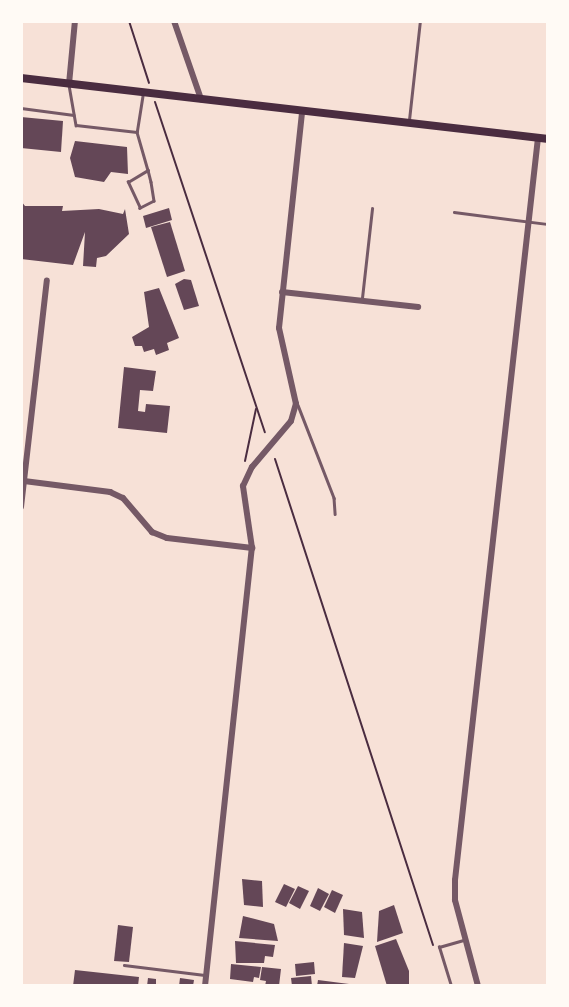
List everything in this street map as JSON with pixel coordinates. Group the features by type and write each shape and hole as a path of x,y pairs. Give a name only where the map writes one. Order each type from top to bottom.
{"main road":[{"path":"21,78 147,89 201,99 548,139"}],"street":[{"path":"69,84 75,21"},
{"path":"174,21 201,99"},
{"path":"205,986 252,548 253,525 243,491 252,467 291,421 296,402 278,334 302,111"},
{"path":"478,986 455,880 538,138"},
{"path":"21,507 47,280"},
{"path":"282,292 418,307"},
{"path":"24,481 110,492 123,498 152,532 167,538 252,548"}],"lane":[{"path":"408,123 421,21"},
{"path":"69,84 76,125 137,132"},
{"path":"147,89 137,132 148,172 154,201 140,208 128,182 148,172"},
{"path":"21,108 74,115"},
{"path":"362,302 372,209"},
{"path":"454,212 548,224"},
{"path":"296,402 334,498 335,514"},
{"path":"451,986 439,947 466,939"},
{"path":"124,965 206,975"}],"path":[{"path":"129,21 147,89"},
{"path":"154,99 265,432"},
{"path":"243,455 256,409"},
{"path":"275,458 437,956"}],"building":[{"path":"21,117 63,121 61,152 21,148"},
{"path":"75,141 127,147 128,174 111,172 104,182 75,177 70,158"},
{"path":"21,201 25,206 63,206 62,211 99,209 123,214 125,209 129,234 106,256 97,258 96,267 83,266 85,232 73,265 21,259"},
{"path":"169,208 172,220 146,228 143,216"},
{"path":"170,222 185,271 167,277 151,227"},
{"path":"184,279 191,280 199,306 184,310 175,284"},
{"path":"159,288 179,338 167,343 169,350 156,355 154,349 144,352 142,346 135,346 132,337 149,327 144,292"},
{"path":"124,367 156,371 153,391 140,390 138,411 145,412 146,404 170,406 167,433 118,428"},
{"path":"242,879 262,881 263,907 244,905"},
{"path":"284,884 295,889 286,907 275,902"},
{"path":"298,886 309,891 300,909 289,903"},
{"path":"318,888 329,894 320,911 310,906"},
{"path":"332,890 343,895 335,913 324,907"},
{"path":"394,905 403,933 377,942 379,911"},
{"path":"343,909 362,912 364,938 344,935"},
{"path":"243,916 274,924 278,941 239,938"},
{"path":"118,925 133,927 129,962 114,961"},
{"path":"396,939 409,971 409,986 387,986 375,946"},
{"path":"235,941 275,945 273,957 265,956 264,963 236,963"},
{"path":"344,943 363,946 355,978 342,977"},
{"path":"314,962 315,974 296,976 295,964"},
{"path":"231,964 261,967 259,978 254,977 253,982 230,979"},
{"path":"262,967 281,969 279,986 265,986 266,981 260,980"},
{"path":"75,970 139,977 138,986 73,986"},
{"path":"311,976 312,986 292,986 291,978"},
{"path":"148,978 156,979 156,986 147,986"},
{"path":"180,978 194,980 193,986 179,986"},
{"path":"318,980 349,984 349,986 317,986"}]}
